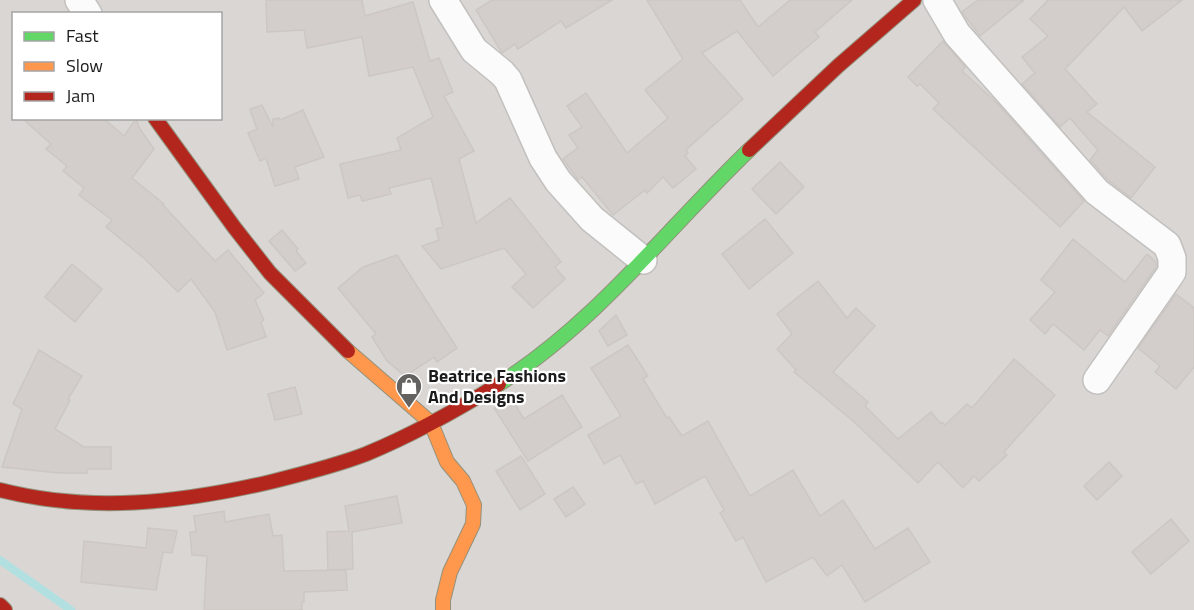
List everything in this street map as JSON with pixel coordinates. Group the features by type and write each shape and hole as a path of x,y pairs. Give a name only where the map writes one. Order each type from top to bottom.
{"street":[{"path":"443,0 474,50 493,68 502,72 508,80 543,158 558,181 592,219 643,260"},
{"path":"0,490 23,497 78,503 166,501 205,495 259,484 361,455 431,423 475,399 560,340 643,260 716,182 849,57 914,0"},
{"path":"937,0 957,34 1097,192 1167,245 1172,258 1172,272 1097,380"},
{"path":"156,120 270,273 358,361 431,423 447,462 463,481 474,505 474,524 450,572 443,600 443,610"},
{"path":"0,605 5,610"}],"shaded area":[{"path":"0,0 1194,0 1194,610 0,610"}],"building":[{"path":"266,0 362,0 365,16 413,2 430,61 439,58 453,92 444,96 474,151 459,159 476,223 510,198 561,262 555,267 565,279 533,308 512,287 526,274 504,248 441,269 422,246 439,240 436,229 443,227 431,178 389,188 391,194 362,201 360,195 348,198 340,164 401,150 397,138 433,117 413,67 369,76 362,37 307,48 304,30 267,32"},
{"path":"492,0 612,0 566,28 561,21 518,49 515,44 502,53 476,10"},
{"path":"647,0 740,0 758,27 790,0 852,0 815,32 819,37 773,76 737,31 702,53 743,99 686,150 688,153 685,156 696,169 673,188 663,177 647,193 645,190 613,215 582,177 578,180 563,159 578,148 569,135 582,127 567,106 586,93 627,153 668,118 645,90 683,59"},
{"path":"978,0 1024,0 980,36 962,12"},
{"path":"1048,0 1182,0 1142,31 1124,7 1065,69 1097,104 1087,112 1155,167 1131,198 1108,180 1090,160 1098,150 1070,118 1060,127 1022,84 1035,73 1022,57 1048,36 1030,19"},
{"path":"943,41 965,67 962,71 997,103 1084,201 1060,227 933,109 939,103 920,84 917,86 908,77"},
{"path":"262,105 273,127 273,119 279,118 280,120 303,110 324,157 295,167 299,179 275,186 266,158 260,161 248,133 257,129 250,109"},
{"path":"24,120 105,120 124,136 136,120 154,149 132,178 164,204 215,261 228,250 264,293 255,300 264,320 261,322 266,337 227,350 215,312 191,279 178,292 145,259 106,227 112,220 79,195 84,188 63,171 67,166 46,149 51,144"},
{"path":"780,162 804,187 776,214 752,189"},
{"path":"765,219 793,253 749,289 722,254"},
{"path":"282,230 306,263 295,271 269,241"},
{"path":"1073,239 1125,282 1147,254 1156,262 1156,267 1108,336 1100,330 1084,350 1053,324 1045,334 1030,320 1055,292 1041,280"},
{"path":"397,255 457,348 437,362 434,357 405,376 387,361 372,337 376,334 338,288 363,267"},
{"path":"72,264 102,289 75,322 45,297"},
{"path":"818,281 847,318 856,308 875,326 833,372 868,402 865,406 898,439 931,412 941,424 942,422 945,425 967,404 972,408 1014,359 1055,395 1004,452 1007,455 979,481 974,476 963,488 938,462 918,483 853,421 794,372 796,370 777,349 792,334 777,314"},
{"path":"1176,294 1194,308 1194,367 1176,389 1155,372 1160,366 1138,348"},
{"path":"616,315 627,335 608,346 599,331"},
{"path":"628,345 648,376 643,379 667,418 669,417 682,436 708,421 750,496 793,470 820,516 843,500 875,549 908,528 930,562 865,602 842,565 827,576 813,557 766,582 743,537 736,541 720,513 724,510 705,476 655,504 643,481 636,484 620,455 604,464 588,435 621,416 591,368"},
{"path":"39,350 82,376 68,399 70,400 55,429 84,447 111,447 111,469 87,469 87,473 59,473 2,467 22,409 13,404"},
{"path":"295,387 302,414 275,420 268,394"},
{"path":"562,395 582,427 528,461 494,408 511,398 524,419"},
{"path":"521,456 545,494 520,510 496,471"},
{"path":"1109,462 1122,476 1097,500 1084,486"},
{"path":"573,487 585,504 566,517 554,499"},
{"path":"397,496 402,523 352,532 353,569 328,570 327,532 349,531 345,506"},
{"path":"224,511 225,522 269,514 273,536 282,535 284,571 346,570 347,590 304,592 302,610 204,610 207,556 192,555 190,532 196,532 194,516"},
{"path":"1171,519 1189,541 1151,574 1132,552"},
{"path":"148,528 177,531 172,553 163,552 156,590 81,582 84,541 146,548"}],"waterway":[{"path":"0,560 71,610"}],"traffic: fast":[{"path":"499,384 535,359 600,304 749,150"}],"traffic: slow":[{"path":"348,351 431,423 447,462 463,481 474,505 473,524 450,572 443,600 443,610"}],"traffic: jam":[{"path":"749,150 838,66 914,0"},
{"path":"156,120 270,273 348,351"},
{"path":"0,490 68,501 135,503 202,495 270,482 366,454 434,422 499,384"},
{"path":"0,605 5,610"}],"place":[{"name":"Beatrice Fashions And Designs","path":"409,409"}]}
